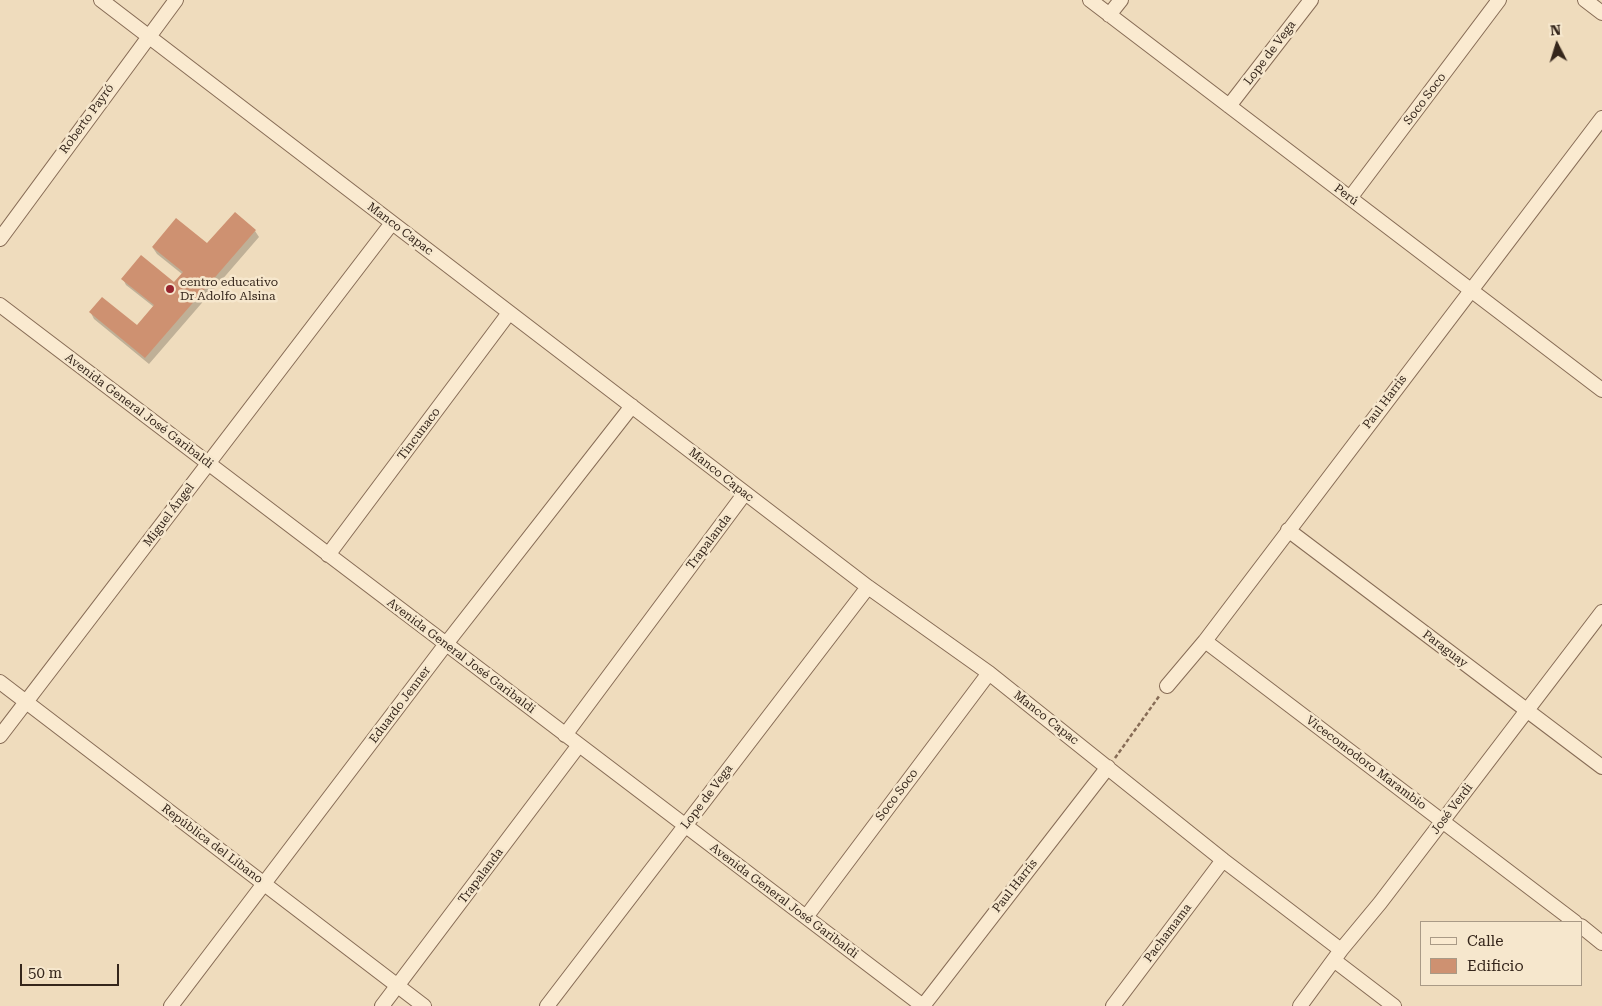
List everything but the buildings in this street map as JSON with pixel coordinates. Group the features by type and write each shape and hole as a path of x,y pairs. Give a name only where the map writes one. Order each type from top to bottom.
{"street":[{"name":"Manco Capac","path":"101,0 868,587 988,673 1223,860 1338,955 1394,1006"},
{"name":"Roberto Payró","path":"0,239 176,0"},
{"name":"Perú","path":"1090,0 1602,390"},
{"path":"1109,15 1121,0"},
{"name":"Lope de Vega","path":"1229,106 1311,0"},
{"name":"Soco Soco","path":"1350,198 1499,0"},
{"path":"1585,0 1602,13"},
{"name":"Paul Harris","path":"1167,686 1205,641 1602,118"},
{"name":"Miguel Ángel","path":"0,736 392,223"},
{"name":"Avenida General José Garibaldi","path":"0,306 923,1006"},
{"name":"Tincunaco","path":"328,554 509,313"},
{"name":"Eduardo Jenner","path":"172,1006 446,644 632,406"},
{"name":"Trapalanda","path":"565,735 745,493"},
{"name":"Paraguay","path":"1288,530 1602,767"},
{"name":"Lope de Vega","path":"547,1006 868,587"},
{"name":"José Verdi","path":"1300,1006 1602,612"},
{"name":"Vicecomodoro Marambio","path":"1205,641 1574,921"},
{"name":"Soco Soco","path":"806,917 988,673"},
{"name":"República del Líbano","path":"0,682 424,1006"},
{"name":"Trapalanda","path":"382,1006 580,745"},
{"name":"Paul Harris","path":"923,1006 1108,767"},
{"name":"Pachamama","path":"1113,1006 1223,860"},
{"path":"1582,927 1602,943"}],"path":[{"path":"1108,767 1167,686"}],"place":[{"name":"centro educativo Dr Adolfo Alsina","path":"170,289"}]}
